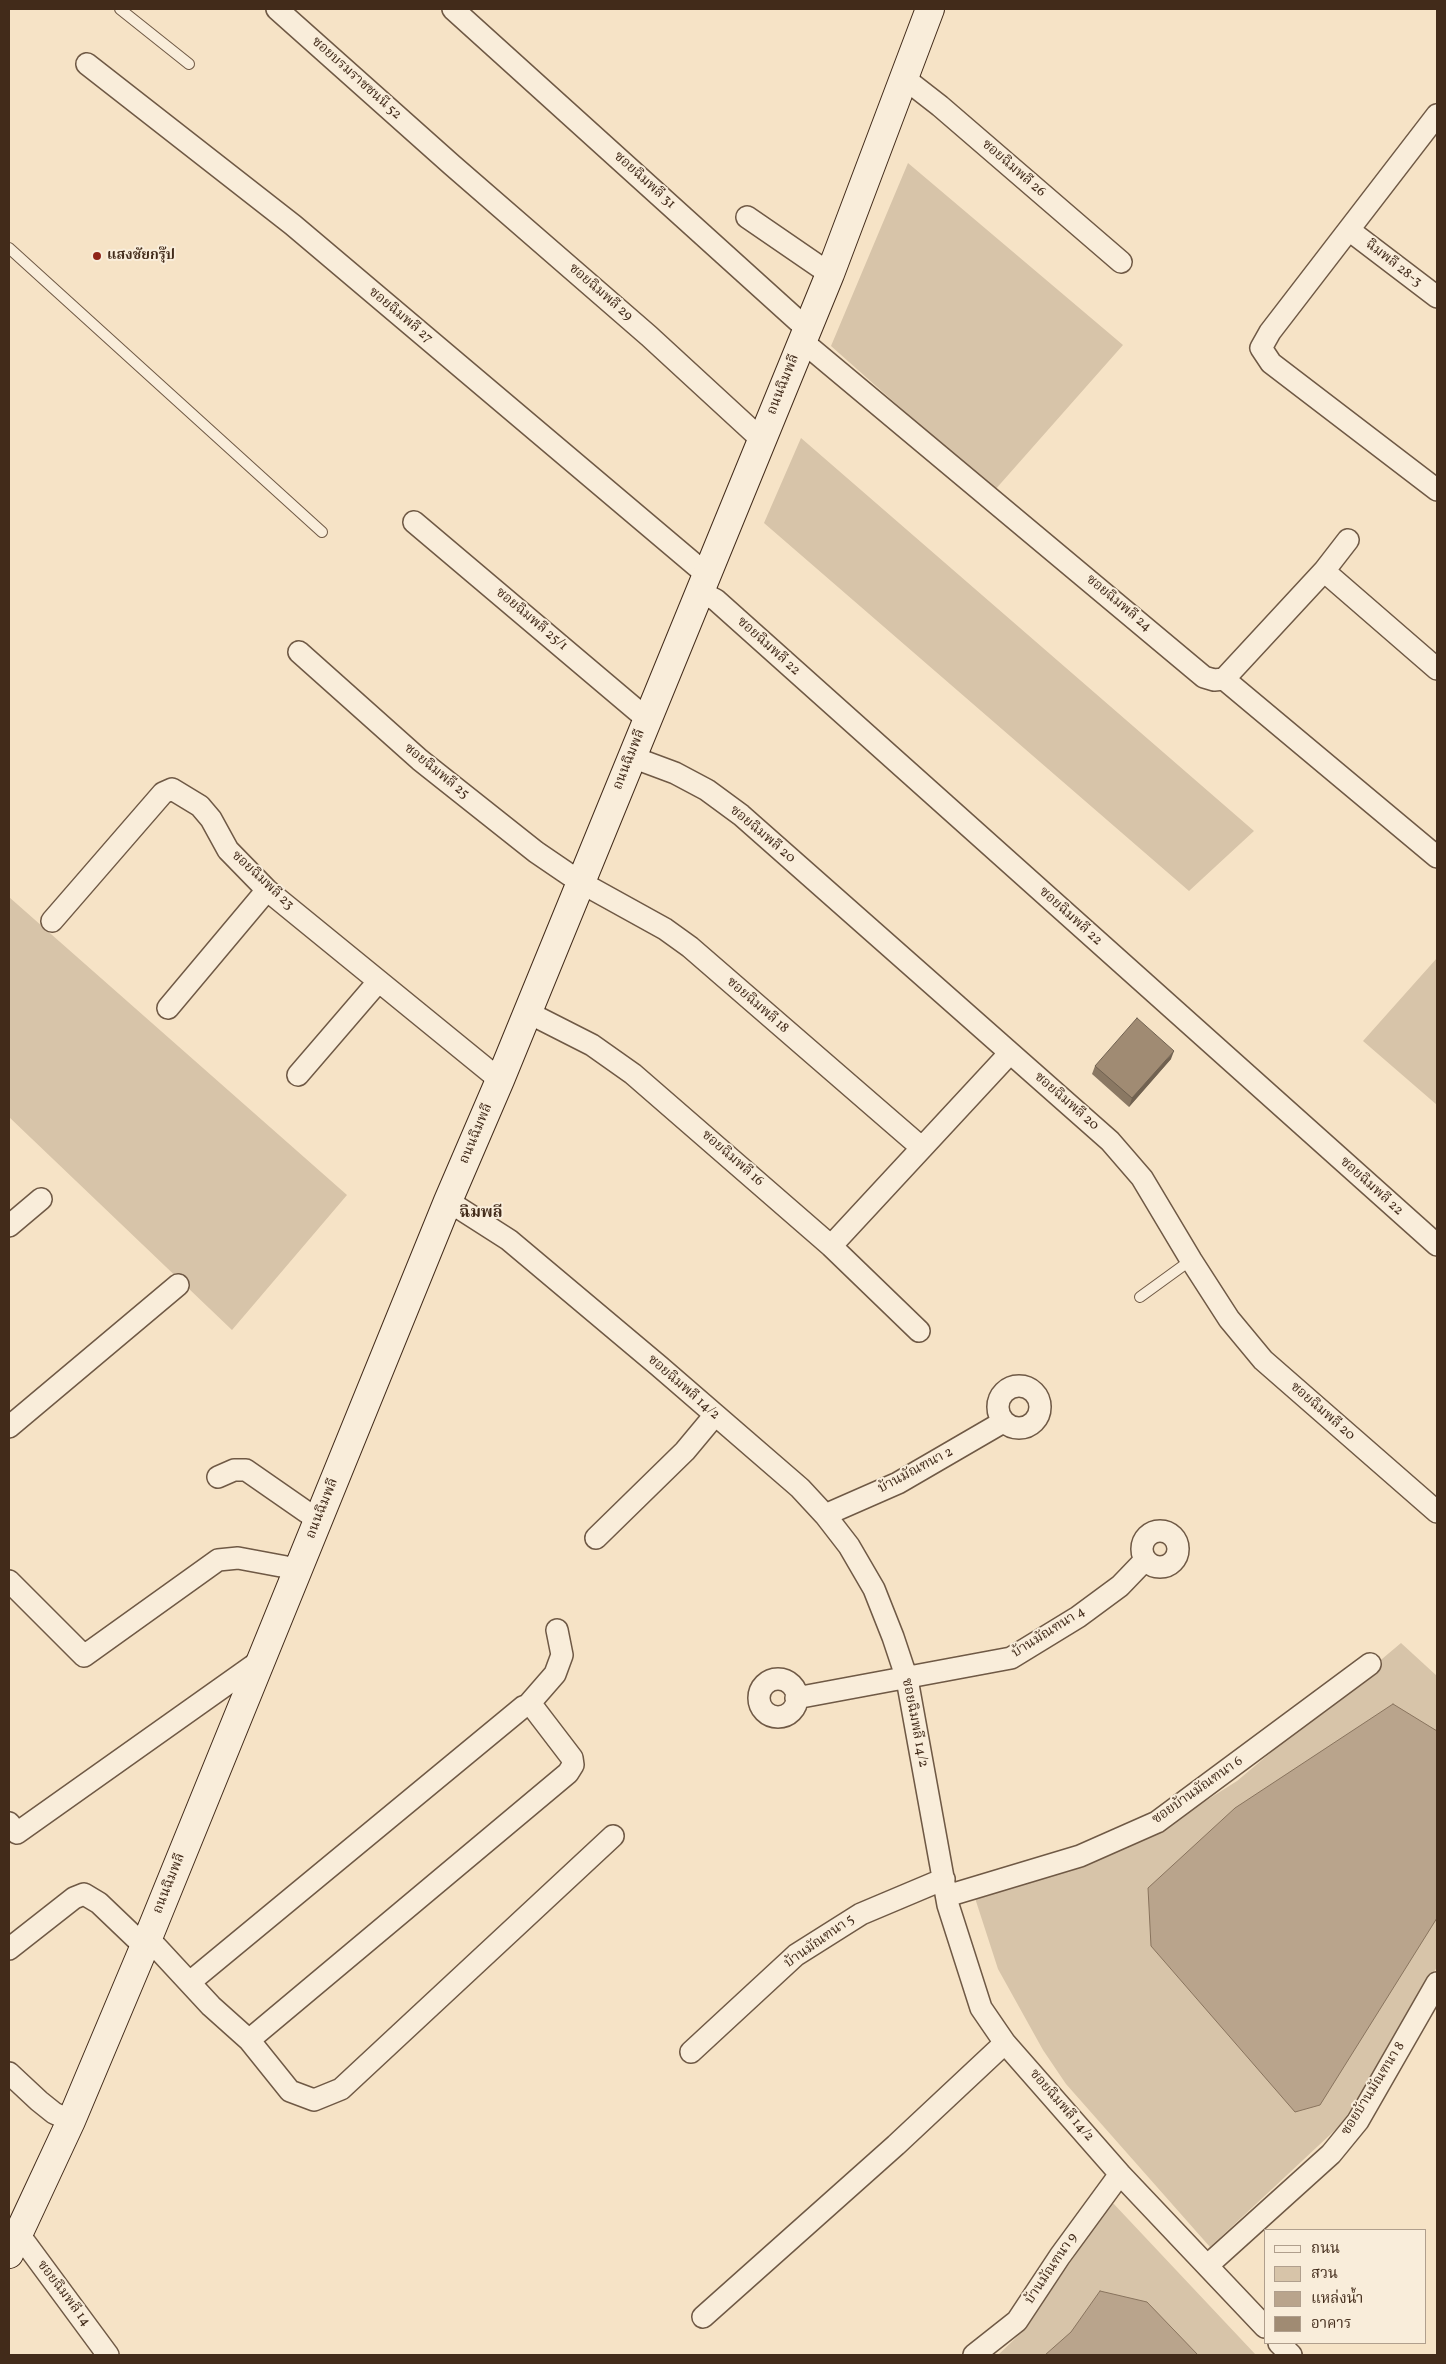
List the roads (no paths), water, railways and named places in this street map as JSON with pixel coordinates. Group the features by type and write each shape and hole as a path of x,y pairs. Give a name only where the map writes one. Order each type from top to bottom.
{"street":[{"name":"ซอยบรมราชชนนี 52","path":"277,9 435,150"},
{"name":"ซอยฉิมพลี 31","path":"453,9 805,335"},
{"name":"ถนนฉิมพลี","path":"13,2243 71,2121 146,1942 448,1201 500,1080 830,274 930,9"},
{"name":"ซอยฉิมพลี 27","path":"87,64 293,225 703,583"},
{"name":"ซอยฉิมพลี 26","path":"904,78 940,106 1121,262"},
{"path":"1437,115 1270,332 1261,348 1271,363 1437,490"},
{"name":"ซอยฉิมพลี 29","path":"435,150 649,336 762,440"},
{"path":"747,217 830,274"},
{"name":"ฉิมพลี 28-3","path":"1349,230 1437,298"},
{"name":"ซอยฉิมพลี 24","path":"805,335 1204,677 1214,680 1224,679 1437,856"},
{"name":"ซอยฉิมพลี 25/1","path":"414,522 647,719"},
{"path":"1224,679 1324,571 1348,540"},
{"path":"1324,571 1437,669"},
{"name":"ซอยฉิมพลี 22","path":"703,583 716,600 1437,1245"},
{"name":"ซอยฉิมพลี 25","path":"299,652 420,760 536,852 580,882"},
{"name":"ซอยฉิมพลี 20","path":"632,757 675,773 707,790 741,815 1110,1141 1142,1178 1229,1319 1262,1360 1437,1512"},
{"name":"ซอยฉิมพลี 23","path":"52,921 163,793 172,789 200,806 211,819 228,850 268,890 500,1080"},
{"name":"ซอยฉิมพลี 18","path":"580,882 664,929 690,947 922,1148"},
{"path":"168,1008 268,890"},
{"path":"298,1075 378,982"},
{"name":"ซอยฉิมพลี 16","path":"527,1012 611,1056 831,1246 919,1331"},
{"path":"831,1246 1010,1053"},
{"path":"9,1226 41,1199"},
{"name":"ซอยฉิมพลี 14/2","path":"448,1201 509,1240 800,1488 825,1515 849,1546 874,1589 894,1637 907,1679 945,1887 966,1964 981,2008 1005,2043 1120,2174 1264,2326"},
{"path":"9,1427 178,1285"},
{"path":"596,1538 685,1451 715,1415"},
{"name":"บ้านมัณฑนา 2","path":"825,1515 898,1483 1003,1422"},
{"path":"218,1477 234,1470 246,1470 318,1520"},
{"path":"9,1581 84,1656 218,1560 238,1558 297,1569"},
{"name":"บ้านมัณฑนา 4","path":"796,1698 907,1679 1011,1658 1078,1617 1120,1586 1145,1560"},
{"path":"528,1706 555,1674 562,1655 557,1630"},
{"path":"9,1823 16,1833 261,1660"},
{"name":"ซอยบ้านมัณฑนา 6","path":"945,1887 1080,1856 1157,1822 1370,1664"},
{"path":"190,1982 522,1707 533,1707 572,1758 573,1765 568,1773 249,2040"},
{"path":"9,1949 74,1898 84,1894 99,1903 146,1942 190,1982 211,2006 249,2040 290,2091 314,2100 341,2089 613,1836"},
{"name":"บ้านมัณฑนา 5","path":"691,2052 796,1955 861,1914 945,1887"},
{"name":"ซอยบ้านมัณฑนา 8","path":"1208,2265 1331,2154 1358,2121 1437,1983"},
{"path":"703,2317 896,2145 1005,2043"},
{"path":"9,2073 28,2092 54,2113 71,2121"},
{"name":"บ้านมัณฑนา 9","path":"974,2355 1016,2322 1060,2256 1120,2174"},
{"name":"ซอยฉิมพลี 14","path":"13,2243 108,2355"},
{"path":"1280,2344 1291,2355"}],"lane":[{"path":"120,9 189,64"},
{"path":"9,248 322,532"},
{"path":"1140,1297 1191,1260"}],"water":[{"path":"1393,1704 1437,1731 1437,1918 1320,2105 1295,2112 1151,1946 1148,1888 1235,1808"},
{"path":"1100,2291 1147,2302 1198,2355 1045,2355 1071,2332"}],"place":[{"name":"แสงชัยกรุ๊ป","path":"97,256"}],"district":[{"name":"ฉิมพลี","path":"481,1214"}]}
